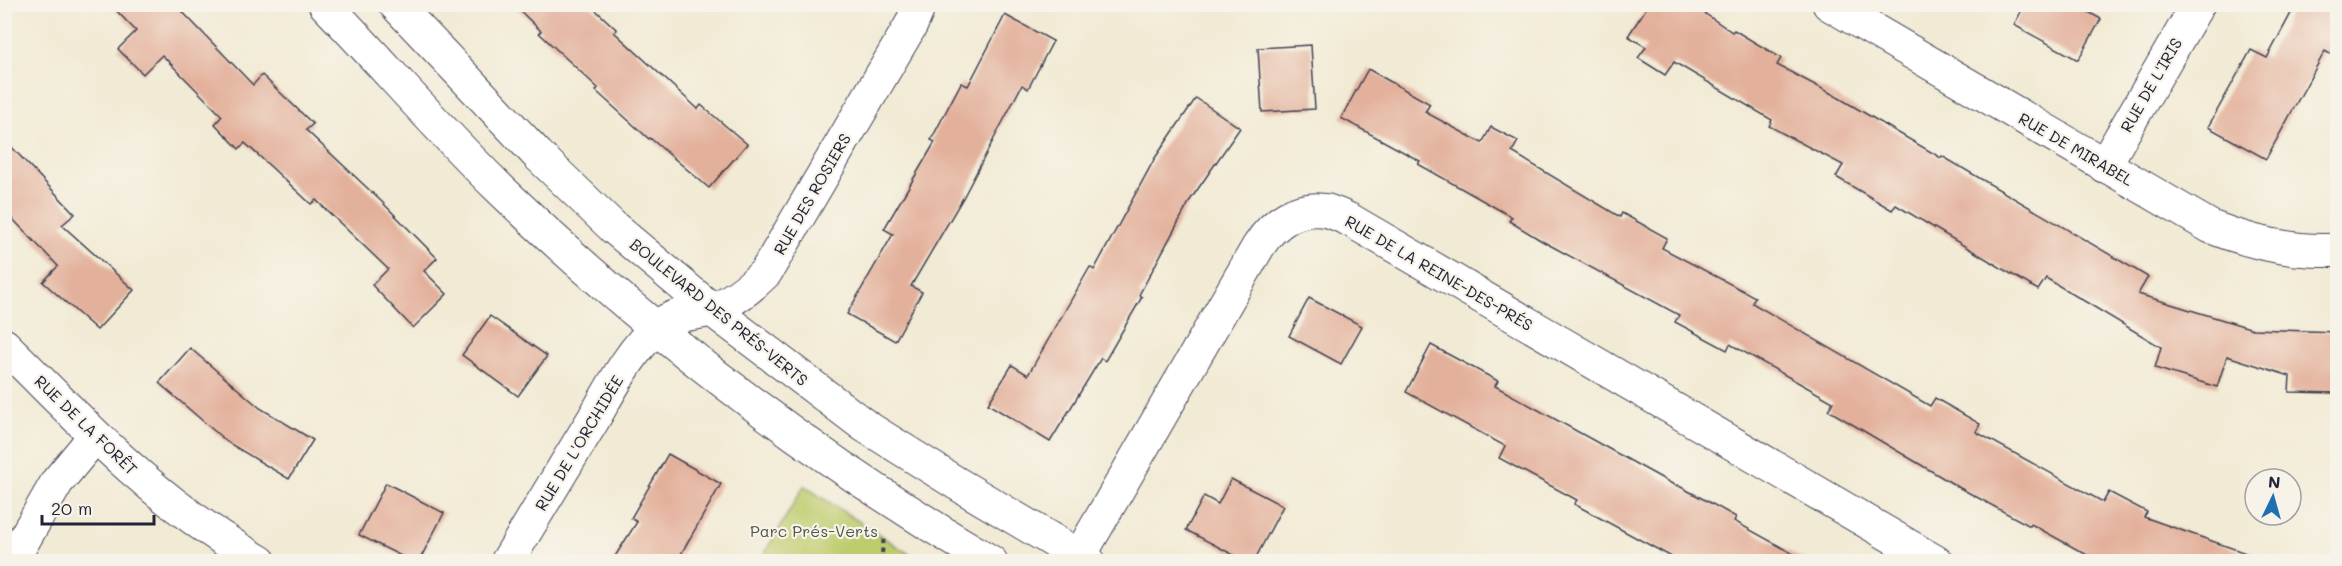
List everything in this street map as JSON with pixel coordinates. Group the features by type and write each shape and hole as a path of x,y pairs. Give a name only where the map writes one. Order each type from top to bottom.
{"street":[{"path":"325,4 499,188 656,328 767,415 836,465 931,526 991,561"},
{"name":"BOULEVARD DES PRÉS-VERTS","path":"395,4 538,155 613,227 711,309 865,426 1082,560"},
{"name":"RUE DES ROSIERS","path":"656,328 669,318 711,309 753,285 766,272 911,25 920,4"},
{"name":"RUE DE MIRABEL","path":"1829,4 2211,227 2238,238 2298,250 2337,250"},
{"name":"RUE DE L'IRIS","path":"2104,166 2198,4"},
{"name":"RUE DE LA REINE-DES-PRÉS","path":"1082,560 1257,247 1277,223 1292,215 1308,211 1328,211 1350,220 1936,561"},
{"name":"RUE DE L'ORCHIDÉE","path":"507,561 617,378 656,328"},
{"name":"RUE DE LA FORÊT","path":"4,345 95,436 141,478 237,548 260,561"},
{"path":"11,561 57,482 95,436"}],"path":[{"path":"881,561 884,532"}],"green space":[{"name":"Parc Prés-Verts","path":"804,486 920,561 760,561"}],"building":[{"path":"110,4 175,4 253,85 262,75 313,124 306,130 437,258 424,271 447,294 413,328 372,285 388,269 316,200 311,204 245,143 239,149 215,124 222,116 162,55 143,74 118,49 136,31"},
{"path":"513,4 589,4 617,30 614,32 698,109 701,105 747,144 709,188 649,139 596,91 598,88 539,33 541,31"},
{"path":"1649,4 1691,4 1732,32 1734,30 1781,58 1777,65 1834,95 1941,158 1942,156 2148,277 2138,294 2253,329 2337,332 2337,393 2289,392 2290,376 2227,356 2217,387 2155,368 2161,347 2046,278 2038,290 1896,205 1892,210 1836,177 1843,165 1769,126 1772,120 1674,62 1665,75 1638,58 1646,47 1628,36"},
{"path":"2025,4 2074,4 2101,19 2078,60 2014,25"},
{"path":"2296,4 2337,4 2337,58 2325,51 2266,159 2208,127 2251,50 2267,58"},
{"path":"1005,15 1053,41 1028,89 1022,85 963,198 911,286 922,292 895,341 847,314 893,234 884,229 935,142 931,140 961,83 968,86"},
{"path":"1311,45 1315,109 1262,112 1258,48"},
{"path":"1368,69 1430,104 1425,112 1482,143 1491,127 1518,141 1512,152 1620,217 1622,213 1667,238 1662,248 1755,297 1752,303 1930,406 1935,398 1980,424 1976,432 2103,502 2109,492 2147,512 2144,517 2257,557 2256,561 2098,561 1960,488 1828,410 1833,402 1730,344 1727,350 1675,322 1679,315 1542,241 1509,221 1512,217 1418,164 1420,161 1341,118"},
{"path":"1196,98 1240,128 1191,199 1139,295 1142,297 1105,361 1101,358 1050,442 988,404 1012,365 1028,375 1090,267 1094,270 1155,158"},
{"path":"4,139 75,214 62,225 134,290 97,330 43,282 58,266 4,210"},
{"path":"1309,298 1362,326 1341,364 1289,336"},
{"path":"490,316 547,356 518,396 462,355"},
{"path":"1431,345 1498,381 1495,386 1736,517 1734,521 1806,561 1679,561 1574,504 1577,500 1499,458 1505,446 1406,392"},
{"path":"190,348 260,408 313,440 289,479 227,442 159,383"},
{"path":"668,454 721,484 677,561 612,561 637,522 631,518"},
{"path":"1231,479 1283,506 1254,561 1245,561 1186,530 1204,496 1218,504"},
{"path":"386,483 444,513 419,561 411,561 359,535"}]}
